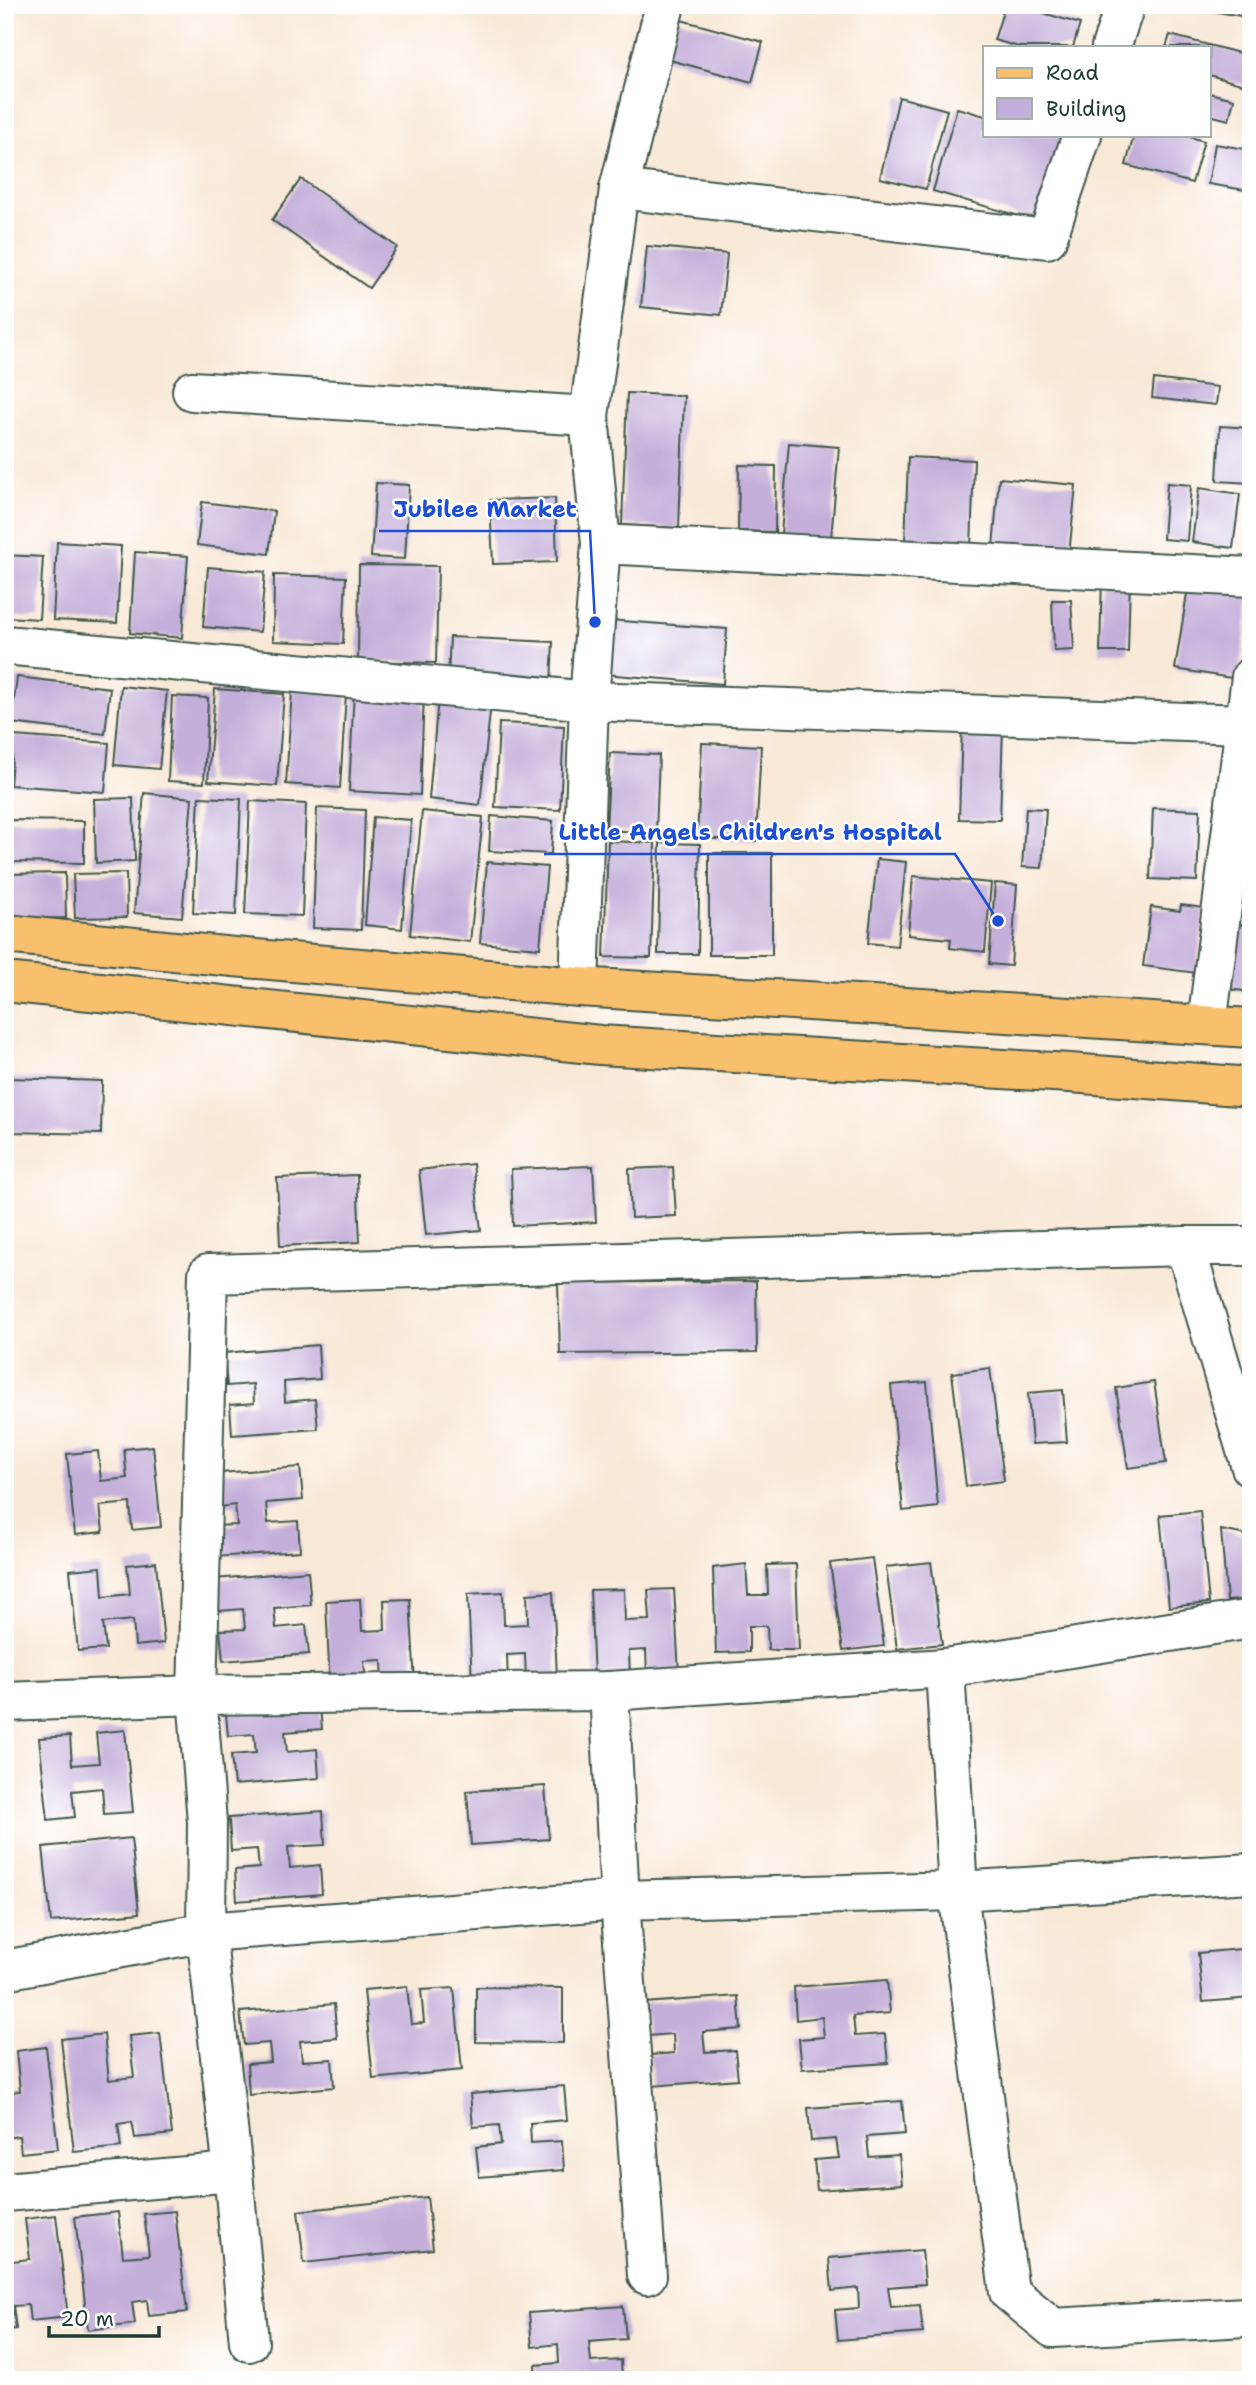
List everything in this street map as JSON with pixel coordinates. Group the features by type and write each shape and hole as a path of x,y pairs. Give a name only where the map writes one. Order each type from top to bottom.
{"main road":[{"path":"5,934 579,987 1251,1028"},
{"path":"5,982 600,1045 1070,1073 1251,1087"}],"street":[{"path":"579,987 589,701 601,544 589,416 619,189 665,5"},
{"path":"1111,46 1122,6"},
{"path":"619,189 1047,239 1082,136"},
{"path":"192,391 589,416"},
{"path":"601,544 1251,577"},
{"path":"5,645 589,701 1244,724"},
{"path":"1207,1025 1251,677"},
{"path":"249,2343 206,1932 207,1822 198,1695 208,1274 1185,1246 1251,1247"},
{"path":"1185,1246 1251,1466"},
{"path":"5,1702 198,1695 609,1690 945,1668 1251,1619"},
{"path":"945,1668 958,1891 1009,2291 1053,2328 1245,2317"},
{"path":"609,1690 620,1900 647,2275"},
{"path":"5,1969 206,1932 620,1900 958,1891 1251,1873"},
{"path":"5,2192 233,2172"}],"building":[{"path":"1005,5 1017,5 1080,24 1073,46 1015,46 994,40"},
{"path":"1178,5 1249,5 1247,17"},
{"path":"677,19 763,42 752,82 666,59"},
{"path":"1170,35 1251,56 1251,87 1210,75 1210,46 1166,46"},
{"path":"1210,93 1234,99 1229,120 1210,115"},
{"path":"899,97 947,110 926,189 880,178"},
{"path":"957,108 983,115 983,136 1057,136 1071,140 1047,224 933,191"},
{"path":"1134,136 1186,136 1204,141 1192,183 1126,165"},
{"path":"1215,144 1251,150 1251,191 1208,184"},
{"path":"301,179 397,247 369,288 272,220"},
{"path":"647,246 727,254 721,315 641,307"},
{"path":"1154,379 1218,387 1216,405 1152,398"},
{"path":"627,393 684,396 679,528 622,525"},
{"path":"1220,426 1251,428 1251,483 1217,481"},
{"path":"789,443 839,447 831,539 781,534"},
{"path":"908,457 974,460 971,549 905,546"},
{"path":"739,465 776,466 775,532 738,531"},
{"path":"999,478 1076,485 1069,555 993,547"},
{"path":"376,483 409,485 405,559 371,557"},
{"path":"1167,483 1191,485 1187,541 1163,539"},
{"path":"1199,488 1240,494 1233,548 1192,542"},
{"path":"555,498 557,562 493,564 490,500"},
{"path":"202,502 274,511 269,554 197,545"},
{"path":"57,542 121,546 117,623 53,620"},
{"path":"135,552 188,556 182,638 130,633"},
{"path":"5,555 43,557 39,619 5,617"},
{"path":"359,565 438,566 436,663 358,661"},
{"path":"208,567 265,572 260,632 203,627"},
{"path":"274,575 346,577 343,644 273,641"},
{"path":"1102,577 1130,578 1128,652 1100,652"},
{"path":"1189,581 1251,591 1238,679 1175,669"},
{"path":"1052,600 1071,600 1074,650 1054,651"},
{"path":"608,620 727,629 723,684 604,674"},
{"path":"450,637 553,642 551,683 448,677"},
{"path":"17,677 110,688 105,734 11,723"},
{"path":"121,686 167,691 159,769 114,765"},
{"path":"215,689 284,694 277,786 208,781"},
{"path":"354,689 424,694 420,795 349,791"},
{"path":"292,690 346,694 340,788 286,784"},
{"path":"172,696 208,698 204,783 168,781"},
{"path":"438,698 491,703 480,805 429,799"},
{"path":"499,723 564,726 560,810 495,807"},
{"path":"962,725 1003,726 1000,820 959,819"},
{"path":"14,736 109,743 105,792 10,785"},
{"path":"702,743 761,746 756,841 697,838"},
{"path":"610,753 659,755 656,833 606,830"},
{"path":"144,793 192,798 182,917 134,913"},
{"path":"199,797 241,799 236,915 193,913"},
{"path":"133,798 135,861 96,863 94,799"},
{"path":"250,801 306,804 302,916 245,914"},
{"path":"317,808 365,810 361,930 313,928"},
{"path":"1026,808 1046,809 1042,868 1022,867"},
{"path":"1153,808 1200,810 1197,881 1150,879"},
{"path":"422,811 483,817 470,942 410,935"},
{"path":"491,816 553,821 551,854 489,851"},
{"path":"373,817 411,820 402,929 365,925"},
{"path":"5,820 84,821 84,863 5,862"},
{"path":"1251,820 1251,871 1241,869"},
{"path":"608,841 655,843 651,958 604,957"},
{"path":"660,843 700,844 698,954 658,954"},
{"path":"709,853 772,853 772,955 709,955"},
{"path":"877,859 906,862 897,946 868,943"},
{"path":"487,862 547,867 540,948 480,943"},
{"path":"65,873 66,918 5,919 5,874"},
{"path":"126,873 127,917 75,918 73,874"},
{"path":"913,876 991,883 985,952 950,948 951,939 908,935"},
{"path":"995,883 1017,885 1011,966 989,964"},
{"path":"1181,905 1205,908 1196,973 1143,966 1151,907 1180,911"},
{"path":"1230,923 1251,926 1251,992 1220,988"},
{"path":"9,1078 102,1081 101,1134 8,1132"},
{"path":"473,1164 481,1230 426,1235 419,1170"},
{"path":"593,1166 596,1222 513,1226 511,1169"},
{"path":"673,1167 676,1216 631,1218 629,1169"},
{"path":"357,1175 360,1242 280,1246 277,1178"},
{"path":"5,1215 11,1254 5,1255"},
{"path":"756,1281 757,1352 560,1354 558,1283"},
{"path":"318,1345 320,1379 284,1382 285,1402 315,1399 318,1429 232,1435 230,1405 254,1403 253,1384 227,1386 224,1353"},
{"path":"990,1368 1004,1481 966,1486 952,1373"},
{"path":"927,1382 938,1507 903,1511 891,1385"},
{"path":"1154,1382 1166,1463 1128,1468 1116,1388"},
{"path":"1063,1390 1067,1442 1032,1444 1028,1393"},
{"path":"153,1446 161,1527 132,1530 130,1503 100,1506 103,1532 75,1535 67,1454 98,1451 101,1481 127,1478 124,1449"},
{"path":"300,1467 303,1500 266,1503 268,1523 298,1521 300,1551 215,1557 212,1526 237,1525 235,1505 209,1508 206,1474"},
{"path":"1200,1511 1209,1603 1169,1607 1160,1515"},
{"path":"1221,1530 1251,1536 1251,1599 1227,1601"},
{"path":"872,1558 884,1646 843,1651 830,1563"},
{"path":"156,1562 164,1643 135,1646 133,1620 103,1623 106,1649 78,1651 70,1570 101,1567 103,1597 130,1594 127,1565"},
{"path":"931,1562 942,1644 897,1649 886,1567"},
{"path":"746,1564 748,1595 768,1595 767,1565 796,1564 799,1650 768,1650 767,1626 749,1626 749,1652 716,1653 713,1568"},
{"path":"308,1571 311,1605 274,1608 276,1628 306,1625 309,1654 223,1661 220,1630 245,1629 243,1609 218,1611 215,1579"},
{"path":"624,1589 625,1621 650,1620 648,1590 674,1589 679,1673 647,1674 646,1650 629,1651 630,1677 594,1678 590,1590"},
{"path":"503,1592 504,1625 528,1624 527,1594 553,1592 557,1677 526,1678 525,1654 507,1655 508,1681 472,1682 468,1594"},
{"path":"360,1599 362,1631 385,1630 384,1600 410,1599 415,1683 383,1684 382,1660 364,1661 366,1687 330,1689 326,1601"},
{"path":"319,1695 322,1729 285,1732 287,1752 317,1749 319,1778 234,1785 231,1755 256,1753 254,1734 228,1736 225,1703"},
{"path":"125,1730 133,1812 104,1814 102,1788 72,1791 75,1817 48,1820 39,1738 70,1736 72,1765 99,1763 96,1733"},
{"path":"545,1786 549,1839 471,1845 467,1791"},
{"path":"323,1811 325,1845 288,1847 290,1868 320,1865 322,1894 237,1901 235,1870 259,1868 257,1849 231,1851 229,1818"},
{"path":"131,1838 139,1913 51,1922 43,1847"},
{"path":"1251,1948 1251,1998 1203,2002 1198,1953"},
{"path":"887,1980 890,2013 853,2016 855,2036 885,2034 888,2063 802,2069 799,2039 824,2037 822,2017 796,2020 794,1987"},
{"path":"407,1986 411,2024 424,2023 421,1990 454,1988 462,2070 373,2079 364,1990"},
{"path":"476,1987 563,1988 563,2043 476,2042"},
{"path":"738,1996 741,2029 703,2032 705,2052 735,2050 738,2079 652,2086 650,2055 674,2053 673,2034 647,2036 644,2003"},
{"path":"334,2004 337,2038 300,2041 302,2061 332,2059 334,2087 249,2095 247,2064 271,2062 269,2043 244,2045 240,2012"},
{"path":"160,2033 172,2134 135,2138 132,2122 118,2124 121,2147 74,2152 61,2039 104,2034 109,2080 134,2077 129,2036"},
{"path":"46,2047 58,2149 21,2153 19,2136 5,2138 5,2093 20,2091 16,2051"},
{"path":"564,2086 567,2120 530,2123 531,2143 562,2141 564,2170 479,2177 476,2147 501,2144 499,2125 473,2127 470,2094"},
{"path":"902,2101 905,2134 867,2137 869,2157 899,2155 902,2184 817,2190 814,2160 839,2158 836,2139 811,2141 808,2108"},
{"path":"427,2197 433,2249 304,2263 298,2211"},
{"path":"175,2211 187,2312 149,2316 147,2300 132,2302 135,2324 88,2330 75,2217 118,2212 123,2257 149,2255 144,2214"},
{"path":"56,2215 68,2317 30,2321 28,2305 13,2306 16,2329 5,2330 5,2262 30,2259 25,2219"},
{"path":"922,2250 925,2284 888,2287 891,2307 920,2305 923,2333 838,2340 835,2310 859,2308 858,2288 832,2291 829,2258"},
{"path":"623,2306 626,2339 589,2342 591,2362 621,2360 622,2380 536,2380 535,2365 559,2363 558,2344 532,2347 529,2313"}],"place":[{"name":"Jubilee Market","path":"595,622"},
{"name":"Little Angels Children's Hospital","path":"998,921"}]}
